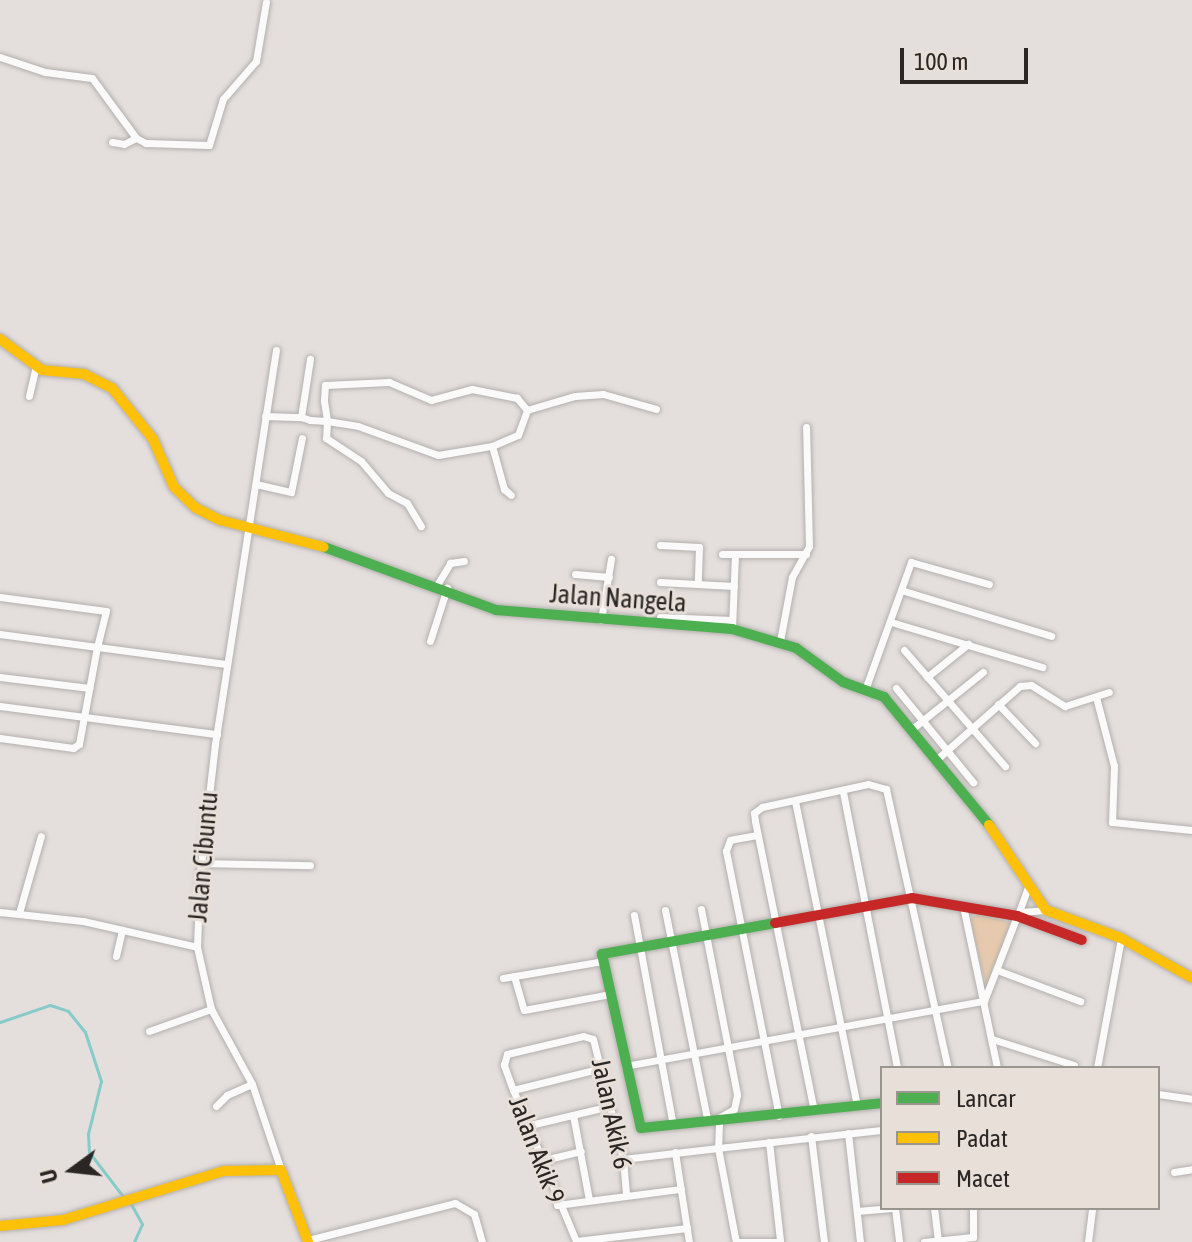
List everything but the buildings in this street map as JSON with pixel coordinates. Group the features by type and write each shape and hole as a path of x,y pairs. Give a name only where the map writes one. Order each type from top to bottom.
{"main road":[{"name":"Jalan Nangela","path":"0,339 36,365 60,374 84,374 112,388 153,439 174,487 196,508 247,530 362,557 413,581 442,587 496,610 601,622 732,624 780,641 843,682 866,687 884,697 986,820 1046,910"},
{"path":"880,1103 779,1116 707,1118 645,1130 637,1125 603,961 605,952 912,898 1018,914 1082,940"},
{"path":"1046,910 1121,938 1192,978"},
{"path":"0,1226 63,1220 223,1171 281,1170 308,1241"}],"street":[{"path":"0,57 45,72 92,78 136,138 176,148 209,145 223,99 256,61 266,2"},
{"path":"112,142 124,144 136,138"},
{"name":"Jalan Cibuntu","path":"276,350 226,664 201,863 197,947 211,1009 252,1084 281,1170"},
{"path":"301,417 310,359"},
{"path":"29,396 36,365"},
{"path":"421,526 407,503 386,492 361,461 326,438 324,390 329,382 389,382 431,400 472,389 517,398 527,410"},
{"path":"527,410 575,396 603,394 656,409"},
{"path":"265,416 301,417 358,426 430,455 492,446 518,435 527,410"},
{"path":"780,641 792,577 806,554 806,427"},
{"path":"256,484 291,492 302,438"},
{"path":"492,446 504,489 511,495"},
{"path":"660,545 699,547 698,584"},
{"path":"722,554 806,554"},
{"path":"660,617 732,624 735,554"},
{"path":"601,622 611,559"},
{"path":"430,641 450,563 464,561"},
{"path":"866,687 914,561 989,584"},
{"path":"575,574 609,577"},
{"path":"660,582 734,586"},
{"path":"901,590 1051,636"},
{"path":"0,597 106,611 89,688 82,739 73,748 0,738"},
{"path":"891,622 1042,667"},
{"path":"0,634 226,664"},
{"path":"927,677 968,644"},
{"path":"904,650 1005,766"},
{"path":"912,729 983,672"},
{"path":"0,677 89,688"},
{"path":"936,760 971,727 1024,685 1061,705 1109,692"},
{"path":"896,688 973,782"},
{"path":"1096,697 1114,766 1112,822 1192,830"},
{"path":"998,704 1035,743"},
{"path":"0,706 217,734"},
{"path":"814,1111 757,835 756,811 872,784 886,789 948,1066"},
{"path":"843,792 897,1066"},
{"path":"795,801 857,1106"},
{"path":"757,835 734,839 726,846 762,1042 779,1116"},
{"path":"19,913 41,836"},
{"path":"201,863 310,865"},
{"path":"984,1001 1028,887"},
{"path":"963,904 997,1066"},
{"path":"701,909 737,1104 720,1120 718,1146 737,1242 780,1241 769,1142"},
{"path":"665,910 707,1118"},
{"path":"1018,914 1046,910"},
{"path":"0,912 122,930 197,947"},
{"path":"634,915 673,1125"},
{"path":"116,956 122,930"},
{"path":"1097,1066 1121,938"},
{"path":"503,978 603,961"},
{"path":"997,970 1080,1001"},
{"path":"514,976 524,1010 610,994"},
{"path":"625,1066 727,1049 887,1016 984,1001"},
{"path":"149,1031 211,1009"},
{"name":"Jalan Akik 9","path":"575,1241 557,1205 526,1126 505,1056 589,1036"},
{"name":"Jalan Akik 6","path":"589,1036 602,1068 623,1159 626,1195"},
{"path":"992,1039 1074,1065"},
{"path":"513,1090 602,1068"},
{"path":"216,1106 222,1098 252,1084"},
{"path":"1160,1094 1192,1099"},
{"path":"526,1126 610,1106"},
{"path":"573,1115 589,1200"},
{"path":"623,1159 880,1130"},
{"path":"848,1133 860,1242"},
{"path":"811,1136 824,1242"},
{"path":"540,1161 581,1151"},
{"path":"675,1152 689,1242"},
{"path":"1174,1172 1192,1169"},
{"path":"557,1205 681,1189"},
{"path":"308,1241 455,1203 474,1214 482,1242"},
{"path":"857,1211 880,1209"},
{"path":"895,1210 899,1242"},
{"path":"934,1210 938,1240"},
{"path":"924,1242 975,1234 973,1210"},
{"path":"1088,1242 1092,1210"},
{"path":"575,1241 687,1228"},
{"path":"650,1232 651,1242"}],"shaded area":[{"path":"979,912 1010,923 987,989 970,920"}],"waterway":[{"path":"0,1022 50,1005 68,1011 85,1032 101,1081 88,1134 89,1152 125,1199"},
{"path":"131,1204 142,1224 134,1242"}],"traffic: fast":[{"path":"324,547 496,610 732,629 796,648 843,682 884,697 989,825"},
{"path":"775,923 602,954 641,1128 880,1103"}],"traffic: slow":[{"path":"0,339 42,370 84,374 112,388 153,439 174,487 196,508 220,520 324,547"},
{"path":"989,825 1046,910 1121,938 1192,978"},
{"path":"0,1226 63,1220 223,1171 281,1170 308,1242"}],"traffic: jam":[{"path":"775,923 912,898 1017,916 1082,940"}]}
